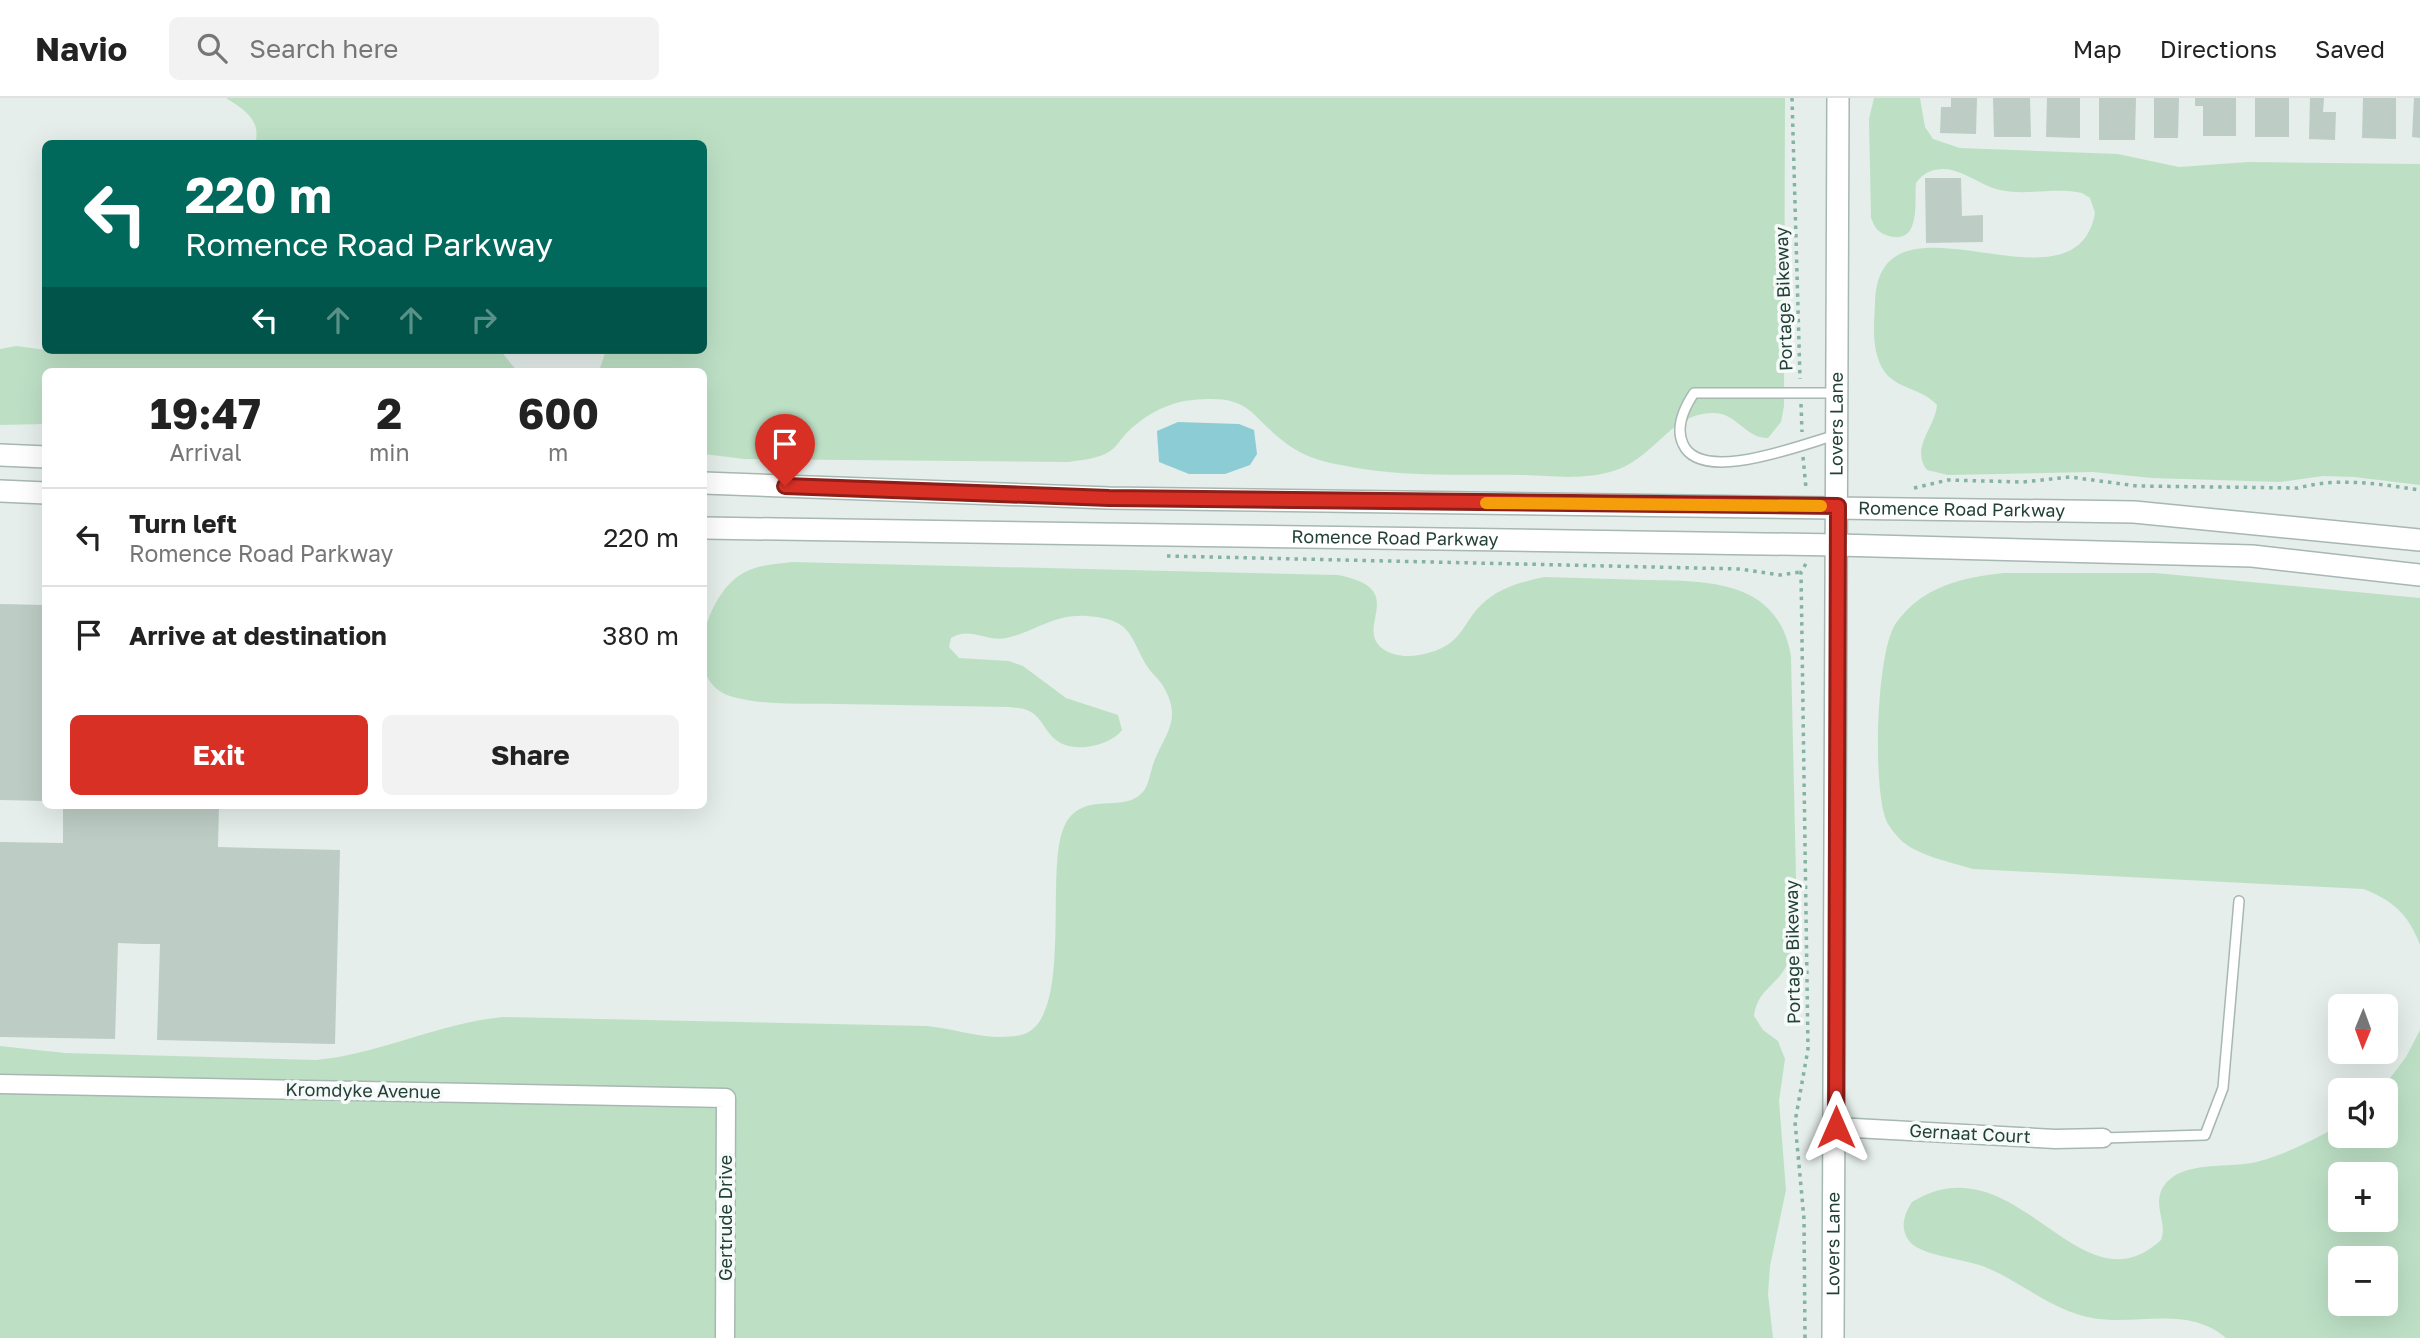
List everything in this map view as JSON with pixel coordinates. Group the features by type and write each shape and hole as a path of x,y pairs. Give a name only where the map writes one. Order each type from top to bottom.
{"street":[{"name":"Lovers Lane","path":"1833,1338 1839,98"},
{"path":"0,455 42,457"},
{"name":"Romence Road Parkway","path":"707,482 1109,498 2147,512 2420,540"},
{"path":"0,491 42,493"},
{"name":"Romence Road Parkway","path":"707,528 1838,545 2252,556 2420,575"},
{"name":"Kromdyke Avenue","path":"0,1084 726,1098"},
{"name":"Gertrude Drive","path":"725,1338 726,1098"},
{"name":"Gernaat Court","path":"1836,1127 2055,1139 2103,1138"}],"lane":[{"path":"1838,393 1694,393 1684,408 1678,435 1686,453 1704,462 1739,462 1838,435"},
{"path":"2103,1138 2205,1135 2223,1088 2239,901"}],"path":[{"name":"Portage Bikeway","path":"1792,98 1800,393 1807,492"},
{"path":"1908,489 1948,480 2023,482 2070,477 2137,486 2298,488 2321,482 2356,482 2420,490"},
{"path":"1166,556 1740,569 1780,575 1801,572 1806,567"},
{"name":"Portage Bikeway","path":"1801,572 1809,1000 1806,1069 1795,1122 1804,1219 1805,1338"}],"green space":[{"path":"226,98 1785,98 1784,406 1781,422 1768,438 1753,434 1722,414 1698,415 1673,429 1625,466 1610,472 1577,477 1408,474 1334,464 1293,448 1238,404 1212,399 1183,401 1164,407 1138,423 1108,452 1101,456 1069,462 744,459 707,454 707,368 600,368 605,354 707,354 707,140 256,140 254,122 245,111"},
{"path":"1874,98 1920,98 1925,127 1933,139 1960,148 2118,154 2179,167 2248,162 2420,164 2420,485 2323,476 2280,482 2152,478 2093,472 1948,475 1927,470 1922,462 1922,446 1937,405 1931,399 1889,377 1880,363 1875,346 1875,303 1884,267 1908,251 1941,248 2017,257 2053,256 2080,244 2095,213 2090,198 2082,193 2010,192 1986,185 1959,172 1940,169 1925,174 1916,183 1914,219 1907,234 1900,237 1882,233 1871,218 1869,119"},
{"path":"16,346 42,349 42,354 503,354 515,368 42,368 42,424 0,425 0,349"},
{"path":"792,562 1338,575 1360,581 1372,589 1377,609 1375,640 1390,653 1408,656 1426,654 1455,639 1477,609 1495,594 1544,577 1716,584 1756,599 1772,612 1784,631 1791,656 1797,921 1789,959 1782,973 1759,1000 1754,1016 1763,1030 1778,1041 1785,1059 1779,1101 1786,1190 1770,1266 1768,1294 1773,1338 0,1338 0,1046 65,1053 316,1060 363,1052 456,1025 503,1017 927,1026 998,1037 1021,1035 1038,1024 1048,1003 1053,975 1056,876 1064,827 1072,815 1082,808 1127,801 1137,797 1145,789 1171,724 1169,697 1163,686 1149,669 1132,637 1121,625 1102,618 1075,616 1054,620 1006,638 958,635 951,638 949,647 959,658 1009,661 1023,666 1066,698 1118,715 1122,730 1100,744 1072,747 1063,744 1053,737 1035,715 1020,708 772,703 733,697 716,688 707,675 707,626 719,598 731,582 745,572 762,566"},
{"path":"2003,573 2155,573 2420,598 2420,945 2411,925 2399,910 2383,898 2363,889 1973,869 1928,855 1901,840 1887,822 1879,781 1880,690 1889,638 1896,623 1907,610 1931,592 1958,581"},
{"path":"2420,1030 2420,1338 2226,1338 2211,1328 2179,1319 2092,1318 2050,1303 1985,1267 1924,1251 1910,1242 1905,1232 1905,1217 1912,1202 1949,1188 1984,1192 2015,1206 2074,1244 2102,1257 2131,1258 2161,1240 2163,1227 2159,1207 2160,1194 2171,1178 2182,1172 2208,1166 2260,1161 2301,1146 2328,1131 2328,1148 2398,1148 2398,1078 2390,1078 2406,1057"}],"water":[{"path":"1178,422 1239,424 1254,430 1257,454 1250,465 1225,474 1189,474 1159,462 1157,431"}],"building":[{"path":"1951,98 1977,98 1976,134 1940,133 1941,107 1951,107"},
{"path":"1993,98 2030,98 2031,137 1994,137"},
{"path":"2047,98 2080,98 2080,138 2046,137"},
{"path":"2099,98 2136,98 2135,140 2099,140"},
{"path":"2154,98 2179,98 2178,138 2154,138"},
{"path":"2195,98 2236,98 2236,136 2203,136 2203,106 2195,106"},
{"path":"2255,98 2289,98 2289,137 2255,137"},
{"path":"2310,98 2324,98 2323,112 2336,112 2335,140 2309,139"},
{"path":"2363,98 2396,98 2396,139 2362,138"},
{"path":"2414,98 2420,98 2420,138 2412,137"},
{"path":"1925,178 1961,178 1962,216 1983,215 1983,242 1926,243"},
{"path":"0,604 42,605 42,801 0,800"},
{"path":"63,809 219,809 218,847 340,850 335,1044 157,1040 160,944 118,943 115,1039 0,1037 0,842 63,843"}],"slow traffic":[{"path":"1486,503 1821,506"}],"route":[{"path":"785,486 1109,498 1838,506 1836,1127"}]}
